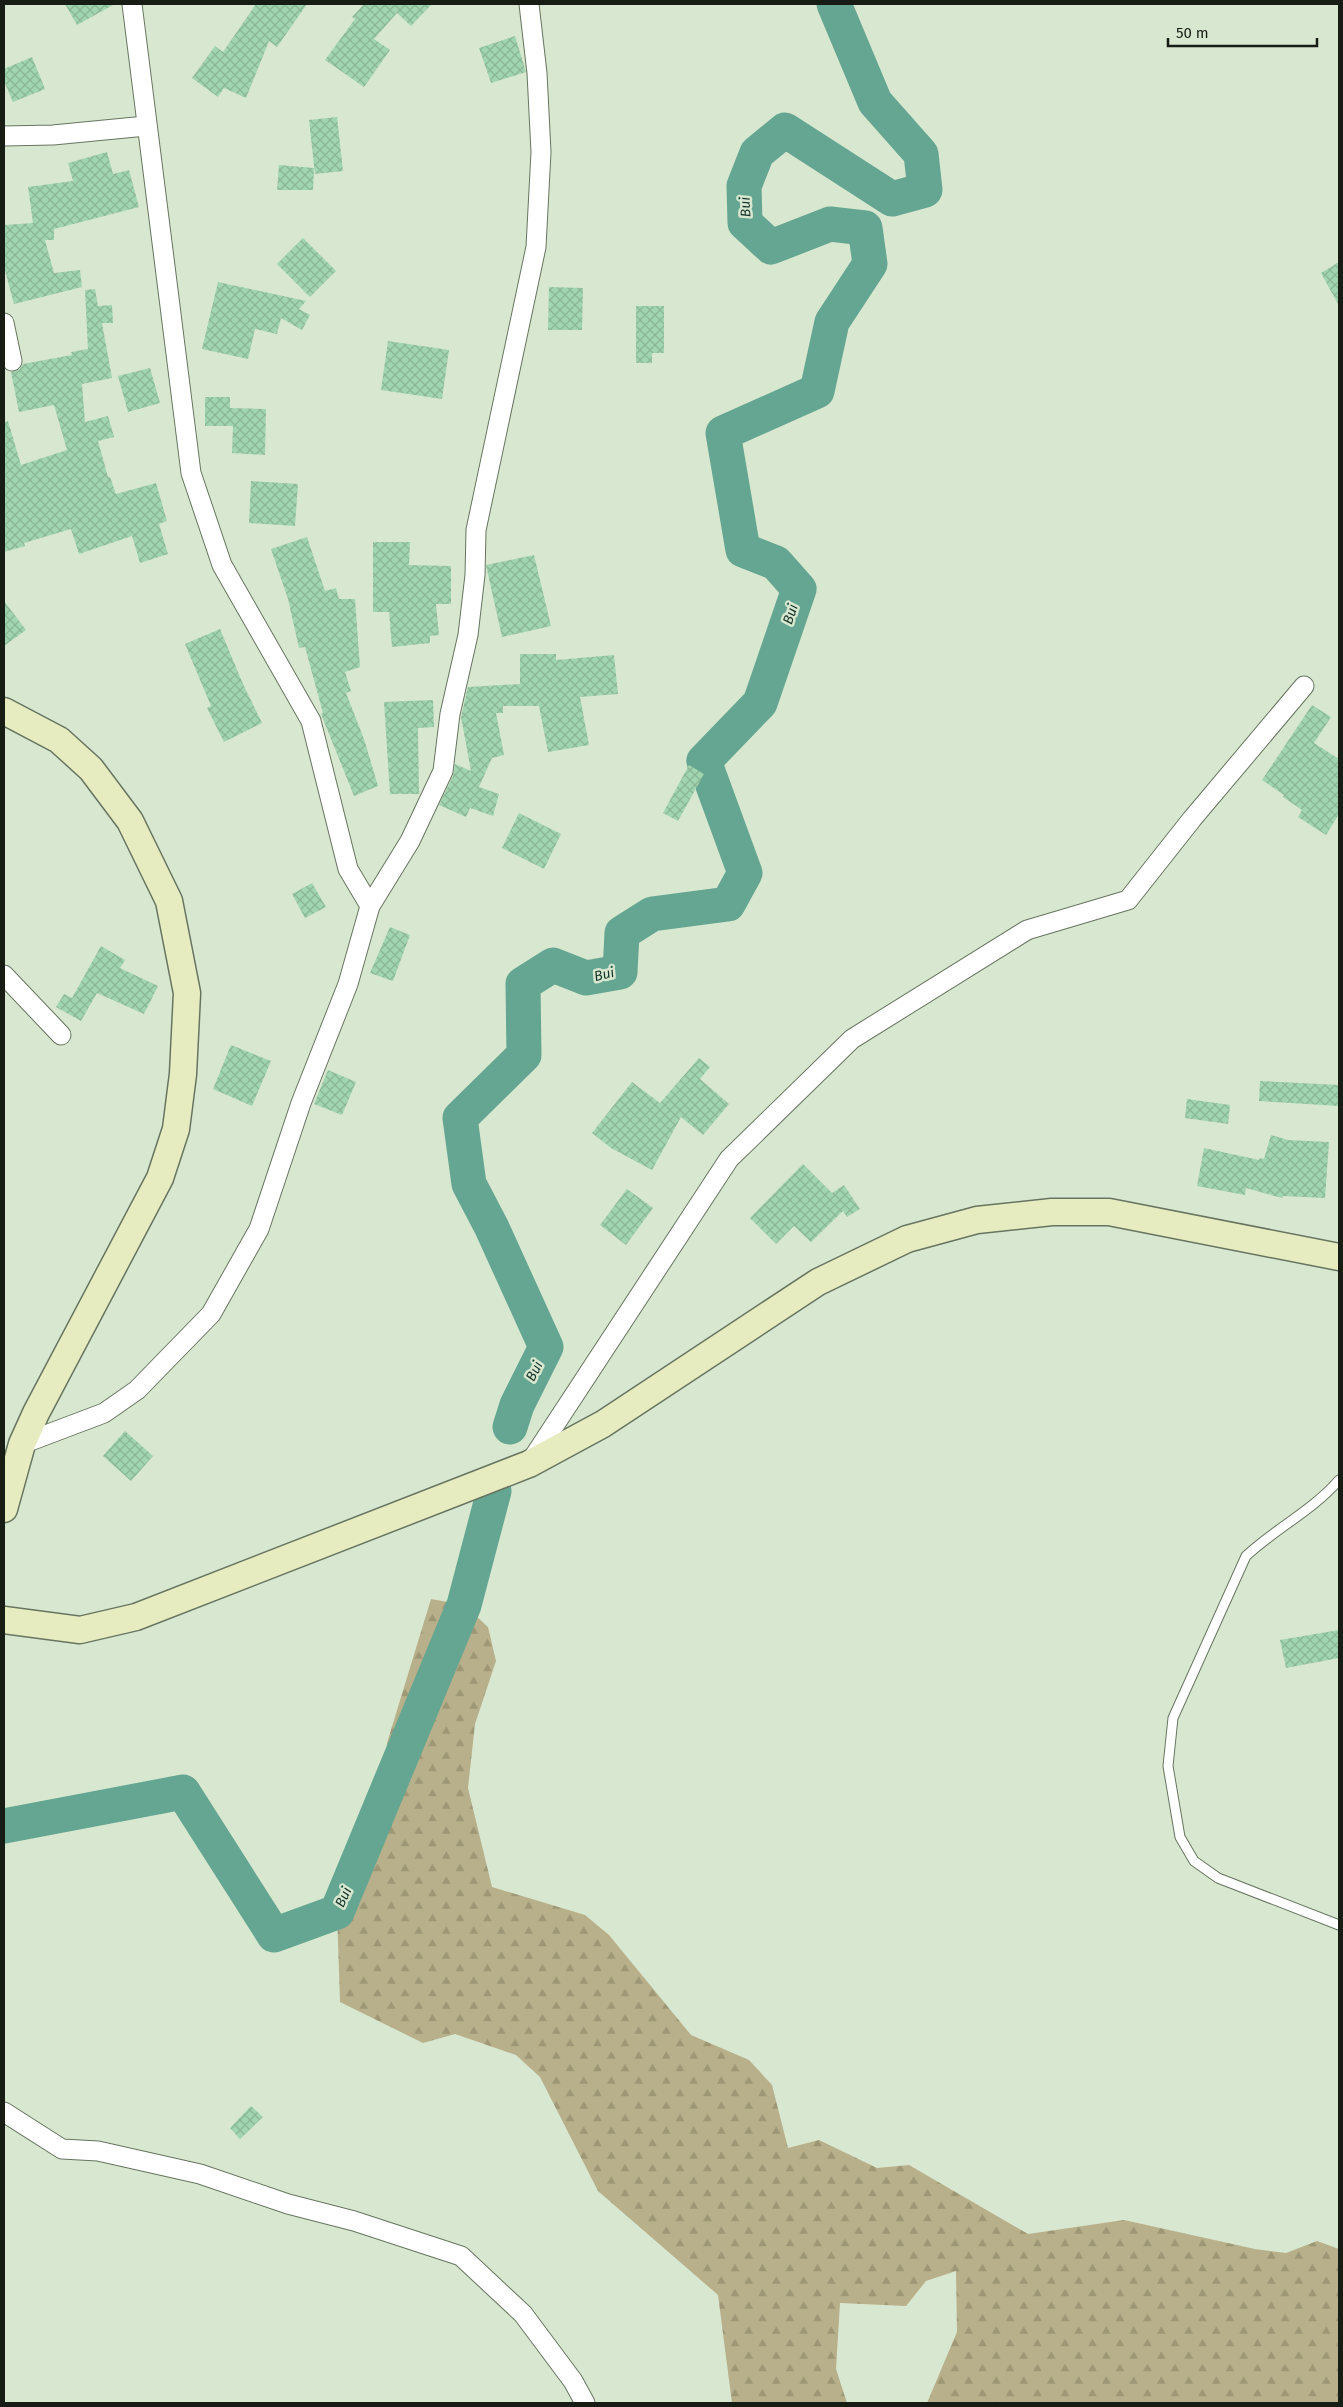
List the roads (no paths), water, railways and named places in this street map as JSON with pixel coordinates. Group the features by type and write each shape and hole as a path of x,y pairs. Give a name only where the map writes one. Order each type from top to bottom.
{"main road":[{"path":"4,711 59,740 91,769 130,821 168,901 187,993 183,1074 176,1129 160,1178 36,1413 22,1444 4,1509"},
{"path":"4,1620 80,1630 136,1617 529,1464 603,1424 818,1282 907,1240 977,1220 1052,1212 1109,1212 1339,1257"}],"street":[{"path":"132,4 191,473 222,565 311,721 348,869 370,906"},
{"path":"22,1444 104,1413 137,1390 211,1314 259,1229 300,1103 348,984 370,906 410,841 443,771 450,714 468,635 475,575 476,530 536,247 541,152 537,73 529,4"},
{"path":"4,136 53,135 146,126"},
{"path":"4,323 12,360"},
{"path":"529,1464 729,1159 852,1040 1026,930 1128,900 1192,819 1304,686"},
{"path":"4,975 61,1034"},
{"path":"4,2112 62,2149 98,2151 200,2174 288,2204 354,2221 462,2256 523,2314 573,2381 585,2403"}],"lane":[{"path":"1339,1480 1326,1496 1305,1513 1259,1544 1246,1556 1173,1718 1168,1766 1180,1837 1194,1861 1218,1878 1339,1925"}],"waterway":[{"name":"Bui","path":"510,1427 517,1405 546,1347 492,1228 469,1184 460,1118 524,1055 523,984 553,965 586,978 620,972 622,933 652,914 728,904 745,873 704,761 760,703 799,589 776,563 743,550 723,433 817,391 832,322 870,264 865,228 830,224 771,247 745,223 744,186 757,153 785,130 892,199 925,190 921,154 875,102 834,4"},
{"name":"Bui","path":"4,1826 183,1792 274,1935 337,1912 464,1605 494,1491"}]}
